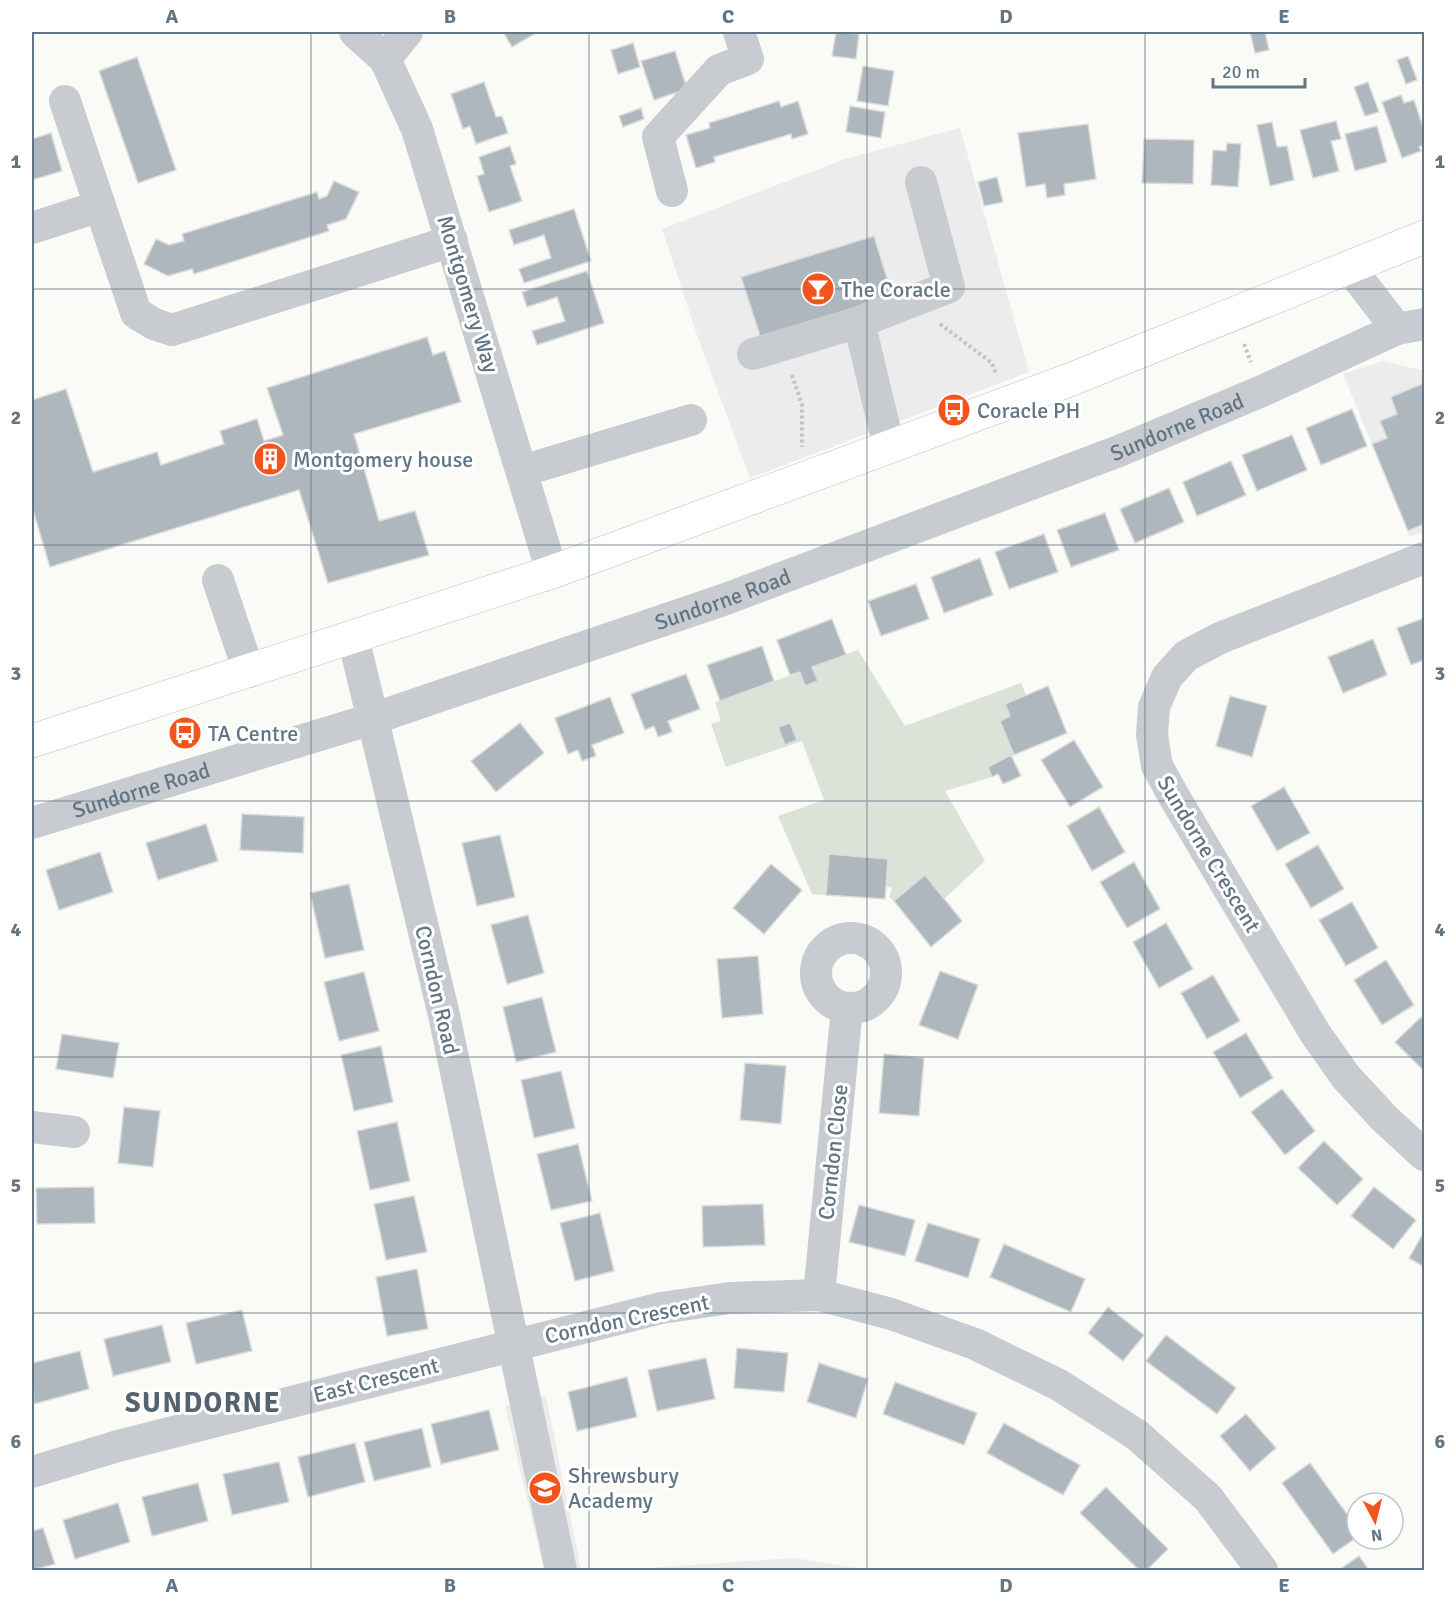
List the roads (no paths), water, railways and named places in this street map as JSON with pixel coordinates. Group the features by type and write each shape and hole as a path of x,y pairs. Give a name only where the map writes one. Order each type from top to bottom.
{"main road":[{"path":"32,741 552,572 1006,403 1425,237"}],"street":[{"name":"Montgomery Way","path":"355,32 385,59 417,129 552,572"},
{"path":"385,59 407,32"},
{"path":"672,191 658,137 743,45"},
{"path":"65,101 136,313 154,324 172,330 452,241"},
{"path":"767,350 858,322 949,287 921,182"},
{"path":"32,228 100,206"},
{"name":"Sundorne Road","path":"32,823 372,718 723,600 1119,451 1411,327 1350,268"},
{"path":"858,322 889,447"},
{"path":"522,471 691,420"},
{"name":"Sundorne Crescent","path":"1425,558 1220,638 1186,656 1167,677 1154,707 1152,735 1157,766 1166,783 1315,1033 1346,1077 1384,1118 1425,1155"},
{"path":"218,580 249,672"},
{"name":"Corndon Road","path":"353,637 444,1015 561,1570"},
{"name":"Corndon Close","path":"819,1295 847,1008"},
{"path":"32,1126 74,1132"},
{"name":"Corndon Crescent","path":"512,1344 661,1308 730,1298 819,1295 891,1314 975,1344 1059,1385 1137,1435 1208,1498 1262,1570"},
{"name":"East Crescent","path":"32,1472 118,1446 512,1344"}],"place":[{"name":"The Coracle","path":"818,289"},
{"name":"Coracle PH","path":"954,410"},
{"name":"Montgomery house","path":"270,459"},
{"name":"TA Centre","path":"185,733"},
{"name":"Shrewsbury Academy","path":"545,1488"}],"district":[{"name":"SUNDORNE","path":"203,1403"}]}
